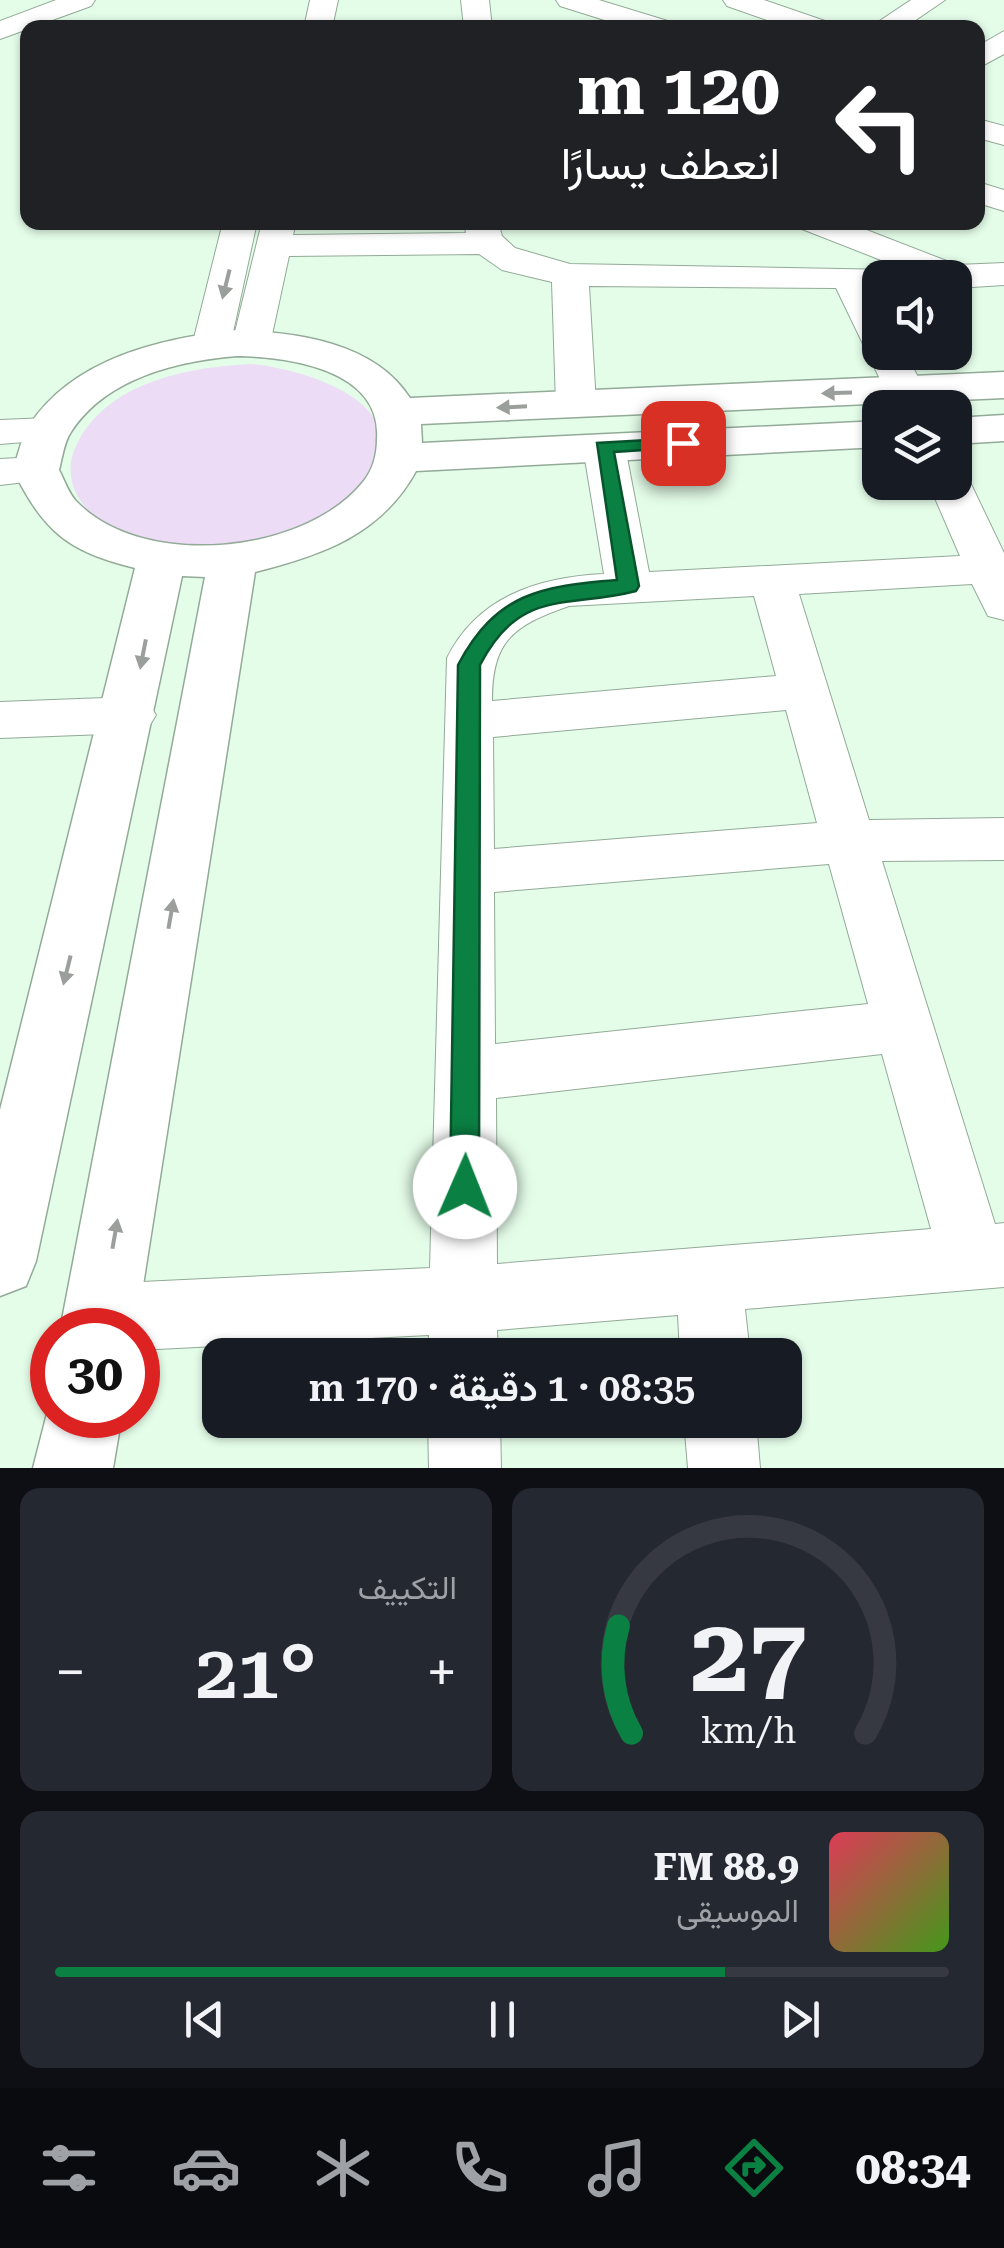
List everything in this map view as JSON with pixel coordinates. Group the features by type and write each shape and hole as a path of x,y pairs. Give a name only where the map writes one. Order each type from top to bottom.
{"street":[{"path":"29,20 81,0"},
{"path":"570,0 635,20"},
{"path":"737,0 795,20"},
{"path":"869,0 920,6"},
{"path":"896,20 920,6"},
{"path":"985,68 1004,40"},
{"path":"231,345 239,230"},
{"path":"835,230 912,260"},
{"path":"231,345 277,234 484,233 512,262 570,275 862,278"},
{"path":"972,276 1004,274"},
{"path":"570,275 576,404"},
{"path":"0,432 28,457 59,513 100,542 161,559 233,559 281,550 325,533 361,511 386,486 401,458 404,433 400,412 379,385 350,365 313,352 231,345 138,363 88,389 28,457"},
{"path":"400,412 901,383 1004,386"},
{"path":"972,430 1004,428"},
{"path":"401,458 862,435"},
{"path":"604,447 629,586"},
{"path":"463,1327 469,665 478,644 497,622 540,598 629,586 772,581 999,581 958,500"},
{"path":"0,1261 16,1108 131,716 161,559"},
{"path":"102,1308 233,559"},
{"path":"160,1325 463,1327 708,1280 988,1257 901,1026 852,842 772,581"},
{"path":"468,721 805,691"},
{"path":"0,720 131,716"},
{"path":"467,872 852,842 1004,839"},
{"path":"467,1074 901,1026"},
{"path":"708,1280 713,1338"},
{"path":"73,1468 78,1438"},
{"path":"464,1438 465,1468"},
{"path":"722,1438 724,1468"}],"shaded area":[{"path":"252,364 326,383 369,412 381,431 381,455 368,482 348,504 296,534 235,547 204,548 174,546 126,534 99,520 84,506 73,485 72,458 90,424 107,407 151,382 176,374"}],"route":[{"path":"465,1187 472,654 497,622 540,598 568,591 629,586 604,447 683,443"}]}
